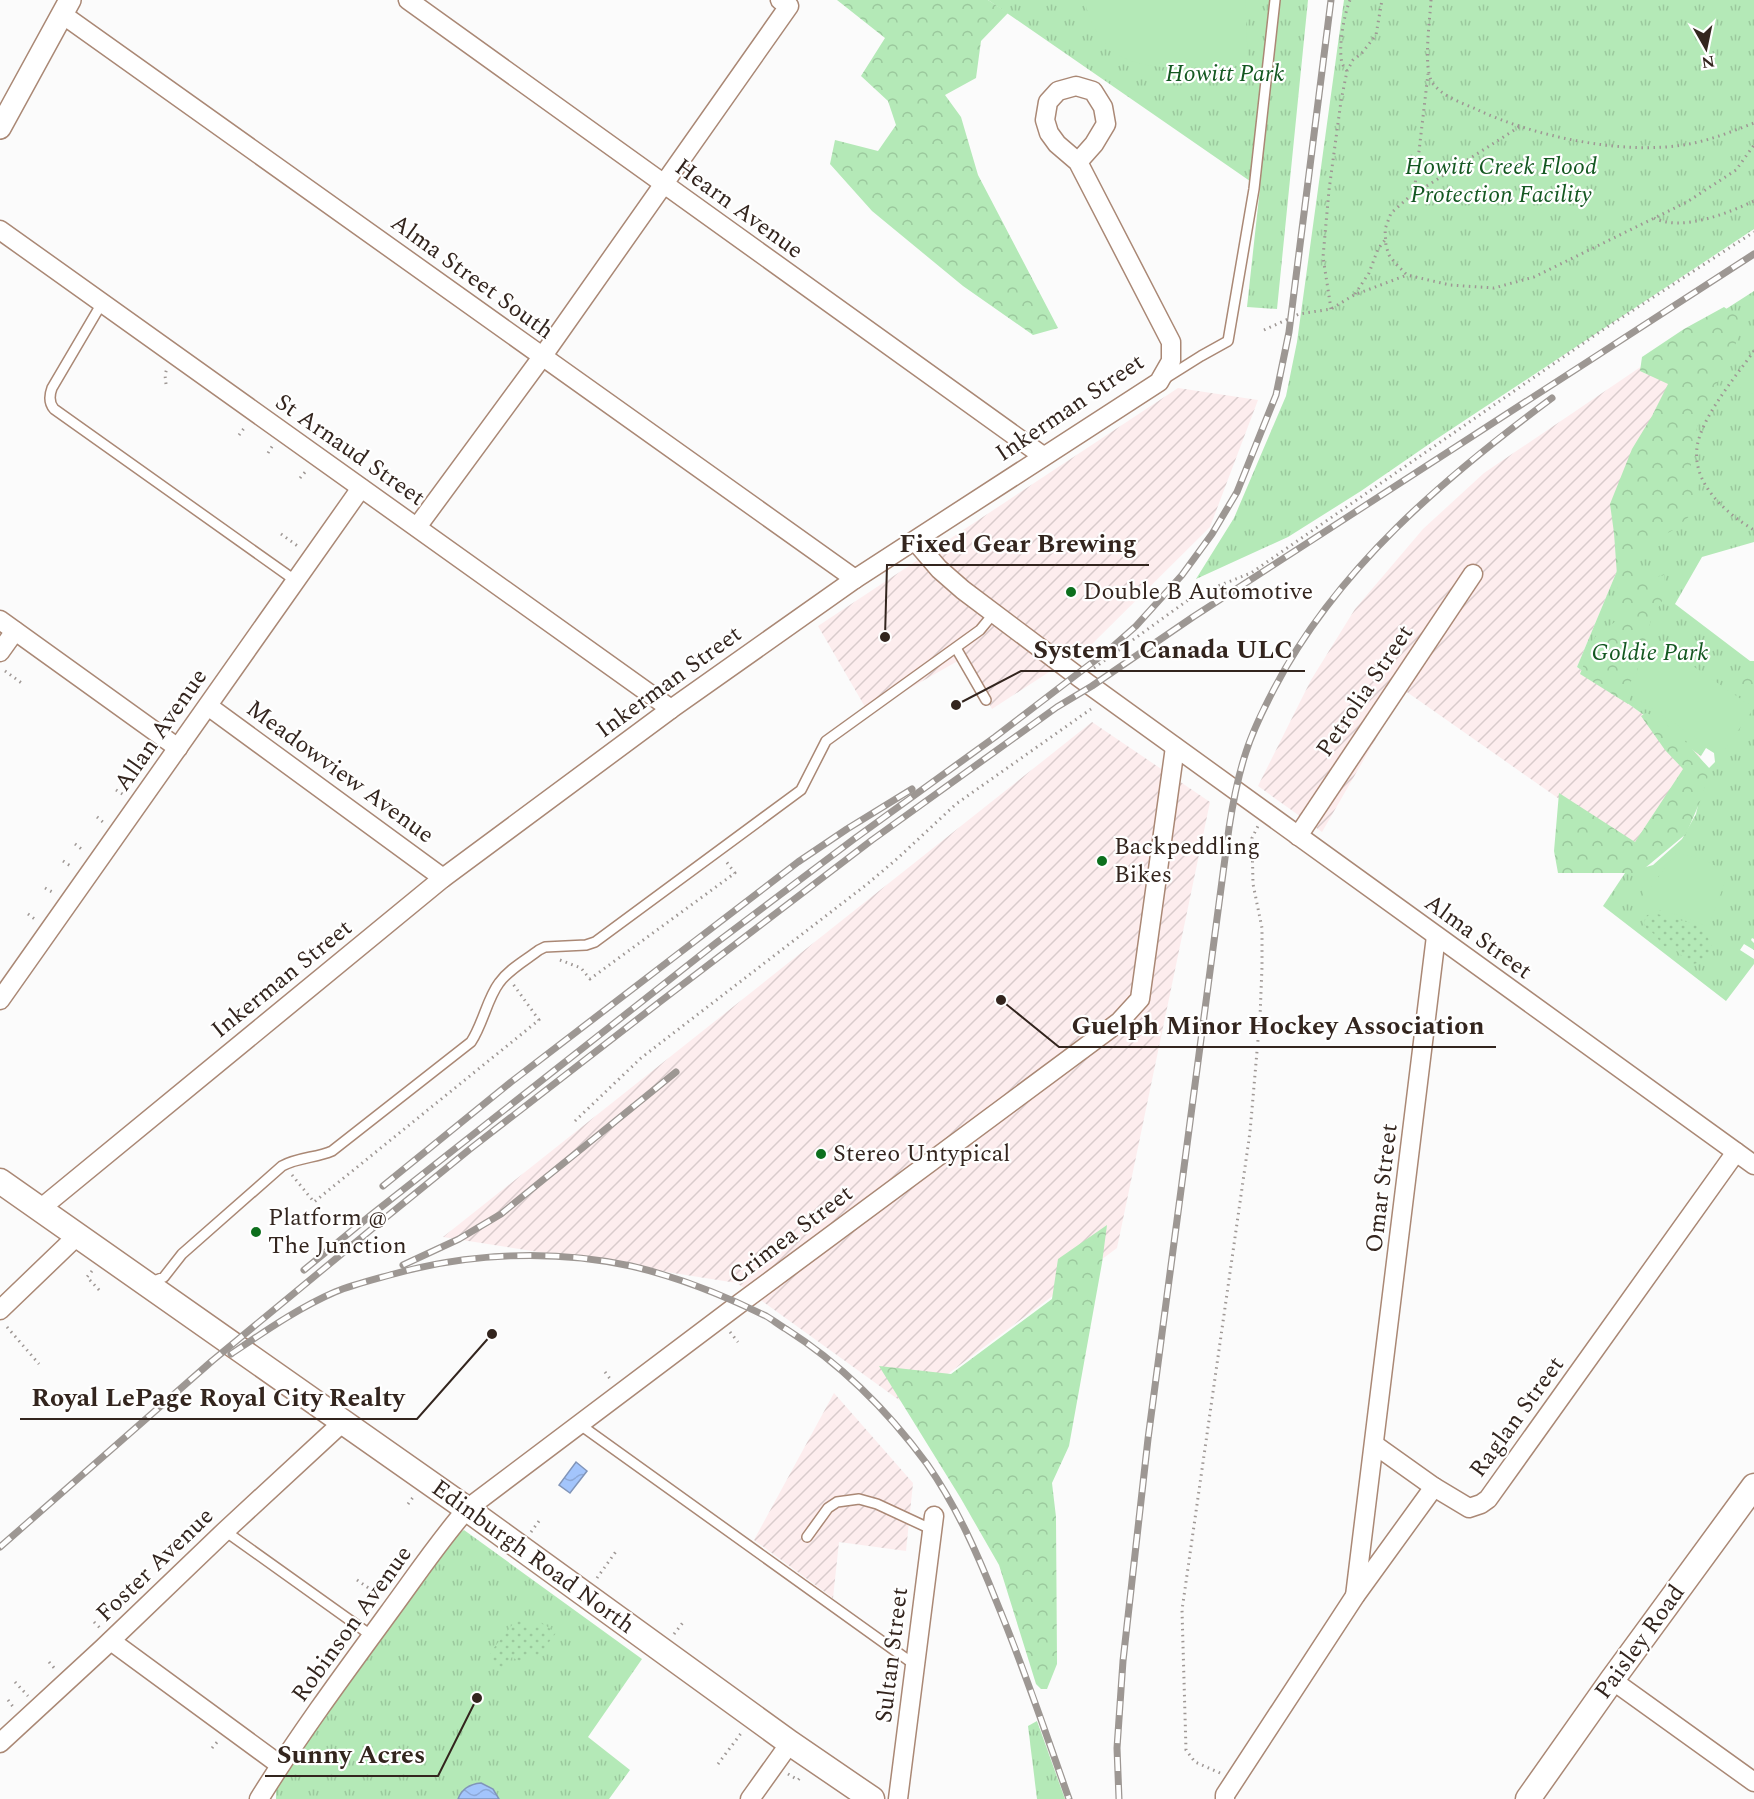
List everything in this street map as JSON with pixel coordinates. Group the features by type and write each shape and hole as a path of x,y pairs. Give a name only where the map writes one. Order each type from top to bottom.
{"main road":[{"name":"Edinburgh Road North","path":"0,1180 467,1509 790,1743 872,1799"},
{"name":"Paisley Road","path":"1528,1799 1754,1486"}],"street":[{"name":"Hearn Avenue","path":"408,0 1043,456"},
{"path":"417,527 542,357 664,185 785,3"},
{"path":"0,128 66,7"},
{"name":"Alma Street South","path":"66,7 542,357 855,579"},
{"name":"Inkerman Street","path":"40,1209 443,878 672,709 855,579 1159,382 1172,361 1171,342 1078,162"},
{"name":"St Arnaud Street","path":"0,230 672,709"},
{"name":"Allan Avenue","path":"0,1000 361,488"},
{"path":"915,541 939,569 963,590 1175,747"},
{"name":"Petrolia Street","path":"1298,836 1473,574"},
{"path":"0,620 178,748"},
{"path":"0,652 15,631"},
{"name":"Meadowview Avenue","path":"208,706 443,878"},
{"name":"Alma Street","path":"1175,747 1754,1165"},
{"name":"Crimea Street","path":"467,1509 1119,1022 1140,999 1175,747"},
{"name":"Omar Street","path":"1355,1596 1436,936"},
{"name":"Raglan Street","path":"1434,1487 1469,1508 1488,1499 1736,1152"},
{"path":"2,1317 78,1235"},
{"name":"Foster Avenue","path":"0,1743 343,1422"},
{"path":"1225,1799 1225,1795 1355,1596 1434,1487 1375,1445"},
{"name":"Robinson Avenue","path":"259,1799 280,1765 372,1636 467,1509"},
{"name":"Sultan Street","path":"898,1799 933,1523"},
{"path":"111,1641 280,1765"},
{"path":"1612,1680 1754,1782"},
{"path":"750,1799 790,1743"}],"lane":[{"path":"1159,382 1228,341 1254,189 1275,0"},
{"path":"102,303 52,388 50,395 54,410 296,581"},
{"path":"146,1284 164,1277 189,1247 282,1166 297,1159 332,1151 471,1042 497,985 503,978 545,947 586,945 595,942 801,790 826,741 980,630 994,613"},
{"path":"956,648 986,700"},
{"path":"579,1424 915,1665"},
{"path":"807,1538 828,1508 837,1503 859,1499 933,1523"},
{"path":"225,1531 372,1636"}],"path":[{"path":"1347,71 1342,63 1341,43 1346,10 1350,0"},
{"path":"1331,309 1323,257 1341,101 1347,71 1353,60 1362,53 1376,35 1382,0"},
{"path":"1414,195 1428,71 1431,0"},
{"path":"1428,71 1431,80 1445,94 1519,128 1578,141 1608,145 1664,147 1687,145 1754,123"},
{"path":"1407,275 1389,255 1385,229 1390,213 1414,195 1519,128"},
{"path":"1264,330 1299,314 1331,309 1354,295 1407,275 1450,285 1494,288 1534,277 1687,202 1736,170 1754,145"},
{"path":"1654,218 1663,223 1715,217 1754,201"},
{"path":"1080,678 1195,595 1251,573 1601,331 1754,232"},
{"path":"1354,295 1370,273 1378,249 1386,240"},
{"path":"1754,351 1720,399 1702,430 1697,444 1697,464 1700,475 1717,503 1754,530"},
{"path":"166,384 167,368"},
{"path":"239,435 247,424"},
{"path":"268,453 274,443"},
{"path":"300,477 309,467"},
{"path":"281,534 302,549"},
{"path":"5,671 23,684"},
{"path":"575,1121 641,1058 866,885 956,804 1107,698"},
{"path":"116,790 125,796"},
{"path":"1236,1779 1195,1762 1186,1750 1182,1610 1250,1132 1263,967 1262,928 1253,884 1252,838 1264,811"},
{"path":"97,817 105,824"},
{"path":"75,844 85,852"},
{"path":"63,861 73,868"},
{"path":"45,888 55,894"},
{"path":"28,914 36,920"},
{"path":"95,1268 87,1277 101,1293"},
{"path":"2,1317 39,1364"},
{"path":"728,1329 738,1342"},
{"path":"604,1372 612,1381"},
{"path":"408,1504 415,1494"},
{"path":"530,1532 539,1521"},
{"path":"596,1579 617,1550"},
{"path":"357,1580 384,1598"},
{"path":"674,1635 684,1621"},
{"path":"15,1682 31,1699"},
{"path":"718,1764 744,1730"},
{"path":"788,1773 798,1780"}],"shaded area":[{"path":"1726,309 1577,667 1701,756 1639,855 1404,690 1322,832 1258,786 1311,680 1355,609 1423,529 1484,473"},
{"path":"1178,388 1258,400 1210,527 1092,644 992,709 963,658 868,712 818,626"},
{"path":"1092,722 1210,802 1117,1248 906,1405 737,1283 443,1237"},
{"path":"834,1393 913,1483 906,1551 839,1542 833,1598 754,1540"}],"green space":[{"path":"837,0 988,0 1008,13 981,41 976,78 945,95 961,117 978,175 1058,328 1033,335 963,286 872,211 830,164 835,140 878,151 896,125 888,101 861,76 885,38"},
{"name":"Howitt Park","path":"988,0 1308,0 1277,309 1247,307 1260,188"},
{"path":"1084,0 1245,0 1248,63 1181,68 1130,61 1110,49 1100,37"},
{"name":"Howitt Creek Flood Protection Facility","path":"1344,0 1754,0 1754,229 1361,491 1288,537 1196,579 1234,518 1286,396 1297,342"},
{"name":"Goldie Park","path":"1754,291 1754,542 1702,557 1675,604 1754,664 1754,939 1751,940 1754,943 1754,950 1744,944 1740,950 1754,959 1754,964 1726,1001 1603,906 1625,873 1653,865 1682,839 1696,814 1706,771 1715,762 1714,753 1706,748 1701,756 1577,667 1726,309"},
{"path":"1724,307 1737,316 1741,323 1726,368 1713,390 1697,427 1690,472 1699,492 1693,513 1675,529 1640,548 1632,566 1648,579 1664,575 1666,594 1651,620 1628,704 1580,674 1595,637 1620,618 1610,504 1632,449 1668,384 1640,371 1642,357 1684,329"},
{"path":"1754,351 1754,394 1733,381"},
{"path":"1658,642 1754,708 1721,755 1625,690"},
{"path":"1745,661 1754,661 1754,702 1740,692 1736,676"},
{"path":"1646,713 1672,729 1710,769 1702,797 1686,834 1639,873 1558,873 1554,851 1559,793 1635,842 1683,769 1665,750 1641,716"},
{"path":"1676,853 1704,860 1725,871 1725,882 1707,926 1672,913 1657,910 1654,914 1650,914 1642,887 1651,887"},
{"path":"1657,914 1698,925 1713,949 1709,955 1701,962 1690,964 1675,949 1664,946 1644,923 1647,915"},
{"path":"1107,1225 1069,1446 1052,1483 1056,1517 1057,1664 1047,1689 1041,1689 1036,1684 999,1565 879,1366 951,1374 1052,1299 1058,1259"},
{"path":"464,1530 642,1659 588,1737 630,1770 609,1799 276,1799 276,1786 284,1774 451,1543"},
{"path":"517,1619 532,1628 538,1620 556,1633 539,1655 535,1656 530,1652 521,1662 512,1657 504,1669 488,1658"},
{"path":"1037,1721 1065,1799 1037,1799 1028,1726"}],"water":[{"path":"576,1462 587,1471 570,1493 559,1485"},
{"path":"481,1783 493,1789 499,1799 458,1799 467,1787"}],"railway":[{"path":"304,1270 716,943 1110,649 1136,626 1182,575 1212,534 1237,492 1276,395 1289,332 1331,0"},
{"path":"0,1547 212,1361 470,1149 872,840 1057,707 1754,254"},
{"path":"1119,1799 1117,1748 1123,1661 1148,1439 1229,828 1243,761 1262,712 1300,645 1361,565 1433,493 1552,398"},
{"path":"383,1186 511,1082 798,862 912,789"},
{"path":"403,1265 459,1239 501,1214 676,1072"},
{"path":"231,1354 295,1313 342,1289 419,1268 479,1258 571,1257 631,1266 700,1287 766,1316 826,1357 880,1407 912,1444 938,1480 966,1532 990,1585 1026,1676 1069,1799"}],"place":[{"name":"Double B Automotive","path":"1071,592"},
{"name":"Fixed Gear Brewing","path":"885,637"},
{"name":"System1 Canada ULC","path":"956,705"},
{"name":"Backpeddling Bikes","path":"1102,861"},
{"name":"Guelph Minor Hockey Association","path":"1001,1000"},
{"name":"Stereo Untypical","path":"821,1154"},
{"name":"Platform @ The Junction","path":"256,1232"},
{"name":"Royal LePage Royal City Realty","path":"492,1334"},
{"name":"Sunny Acres","path":"477,1698"}]}
